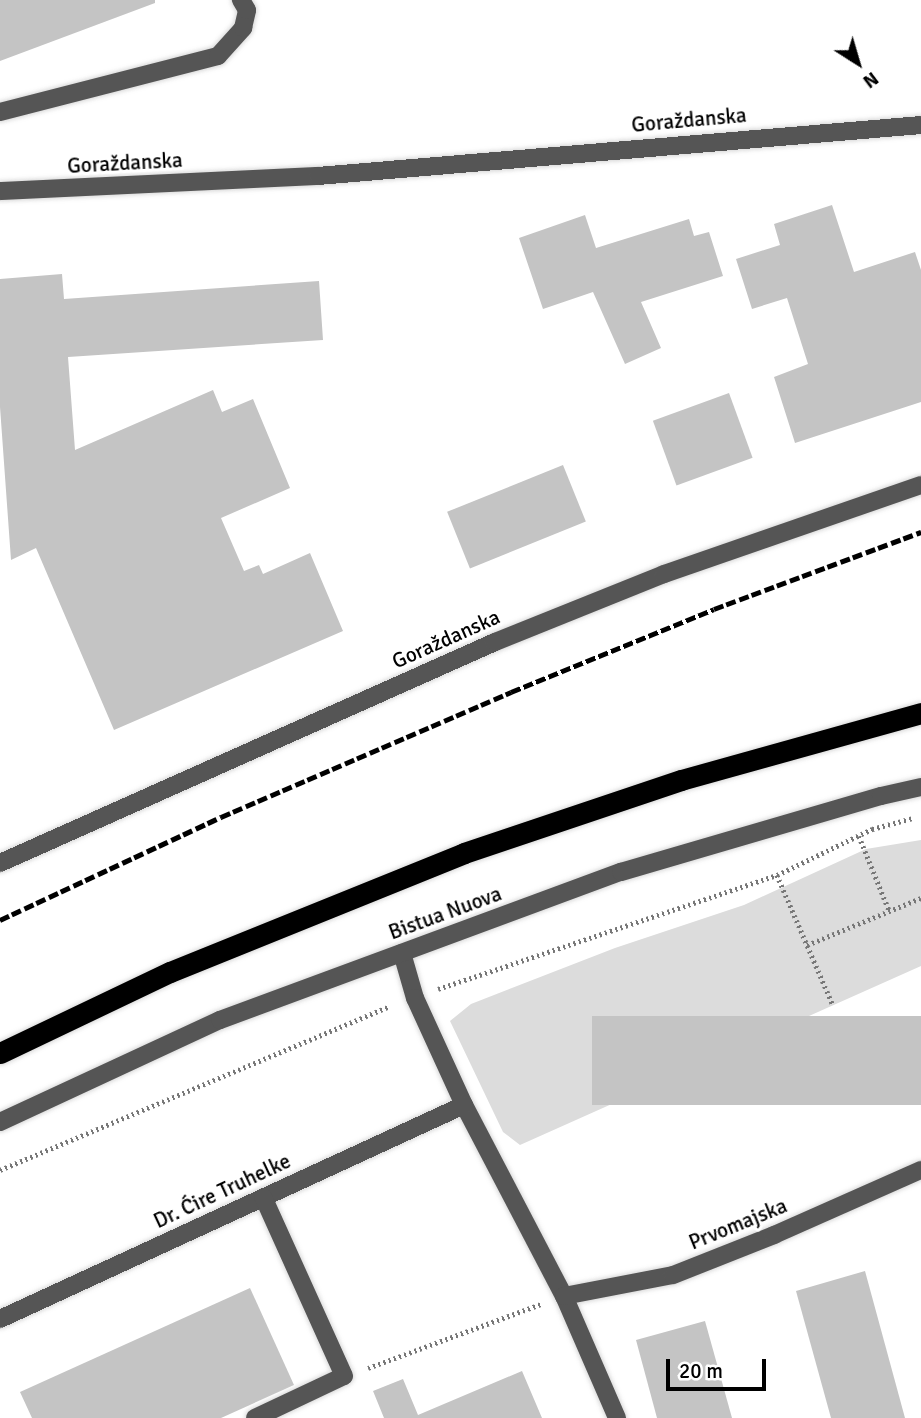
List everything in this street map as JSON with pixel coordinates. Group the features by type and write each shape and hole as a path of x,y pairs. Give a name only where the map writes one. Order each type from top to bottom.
{"highway":[{"path":"889,720 921,700"},
{"path":"0,1053 170,972 464,853 681,780 921,713"},
{"path":"889,720 921,722"}],"street":[{"path":"0,112 218,56 243,27 247,10 242,0"},
{"name":"Goraždanska","path":"0,191 318,176 921,125"},
{"name":"Goraždanska","path":"0,863 495,642 676,569 921,485"},
{"name":"Bistua Nuova","path":"0,1122 220,1020 621,872 881,796 921,787"},
{"path":"402,953 415,998 464,1105 564,1296 617,1418"},
{"name":"Dr. Ćire Truhelke","path":"0,1319 464,1105"},
{"name":"Prvomajska","path":"564,1296 673,1275 921,1170"},
{"path":"255,1418 344,1376 264,1197"}],"path":[{"path":"0,1170 196,1086 415,998 776,875 859,836 921,816"},
{"path":"859,836 889,910"},
{"path":"776,875 833,1005"},
{"path":"807,945 921,898"},
{"path":"344,1376 564,1296"}],"shaded area":[{"path":"921,840 921,966 520,1145 503,1132 450,1021 471,1004 615,948 744,905 866,849"}],"building":[{"path":"0,0 155,0 155,3 0,61"},
{"path":"832,205 854,272 915,252 921,270 921,402 795,443 774,377 808,364 787,298 752,309 736,259 780,245 774,224"},
{"path":"585,215 596,248 689,219 694,236 709,232 723,276 641,302 661,348 625,364 593,292 543,309 519,238"},
{"path":"62,274 64,299 319,281 323,340 68,357 75,450 213,390 222,412 253,399 290,488 221,518 244,571 259,565 263,574 310,553 343,631 114,730 36,548 11,560 0,407 0,279"},
{"path":"729,393 753,458 676,486 653,421"},
{"path":"563,465 586,522 470,568 447,512"},
{"path":"592,1016 921,1016 921,1105 592,1105"},
{"path":"865,1271 905,1418 831,1418 796,1291"},
{"path":"250,1288 294,1385 221,1418 32,1418 20,1392"},
{"path":"705,1321 732,1418 657,1418 636,1340"},
{"path":"522,1371 542,1418 384,1418 373,1391 403,1379 418,1415"}],"railway":[{"path":"0,920 221,817 511,692 714,609 921,532"}]}
